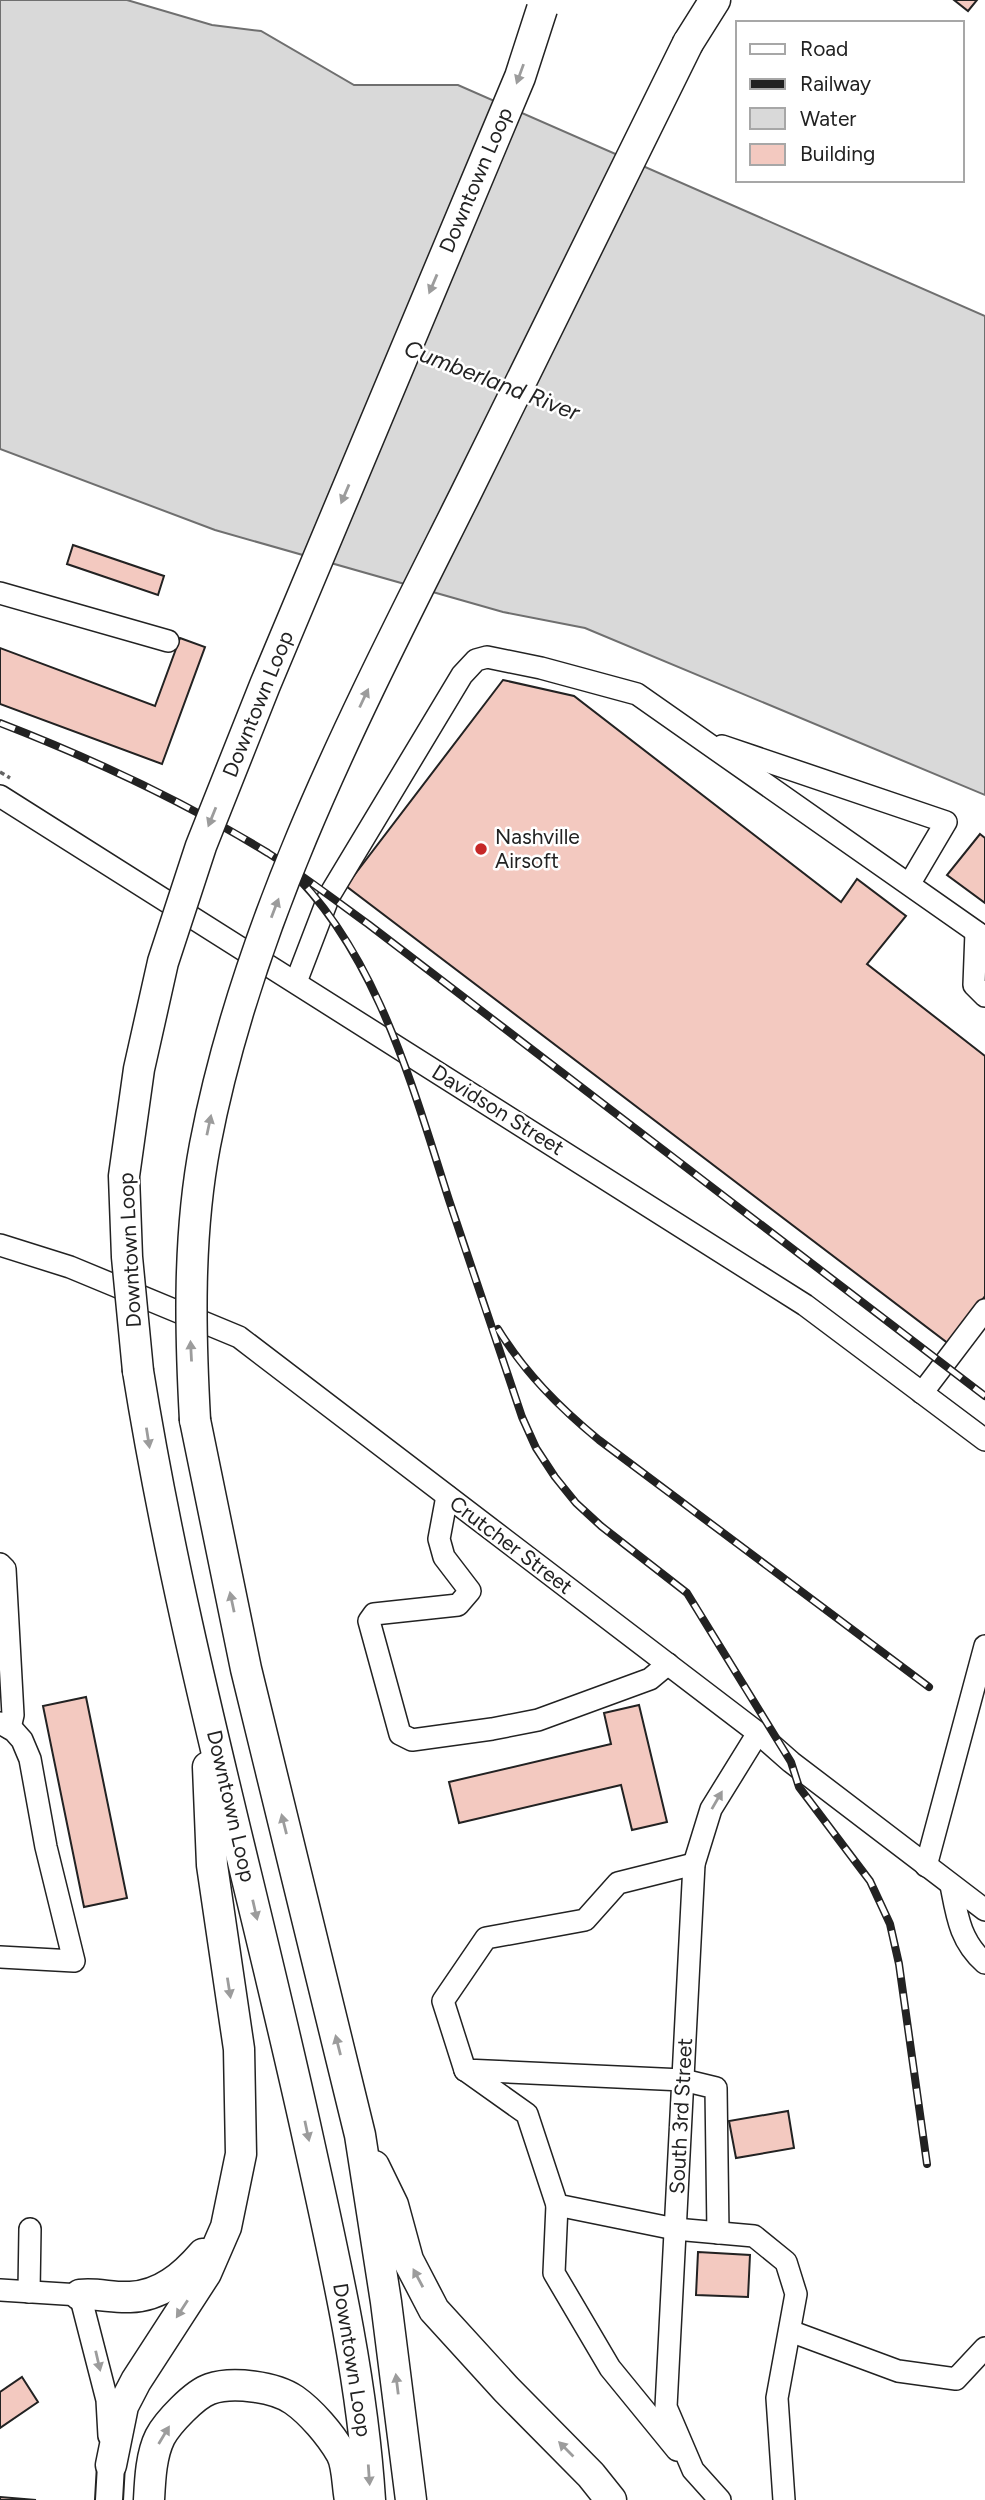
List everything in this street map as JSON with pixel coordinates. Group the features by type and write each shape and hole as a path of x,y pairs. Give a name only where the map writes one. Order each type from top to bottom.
{"highway":[{"name":"Downtown Loop","path":"411,2500 386,2302 360,2135 246,1669 195,1420 190,1329 195,1227 204,1148 225,1054 258,952 305,828 365,695 688,43 712,0"},
{"name":"Downtown Loop","path":"370,2500 357,2377 337,2269 152,1459 138,1371 127,1257 124,1175 139,1069 163,962 201,845 265,685 520,78 545,3"},
{"path":"111,2465 123,2406 142,2371 206,2273 226,2227 242,2154 239,2049 212,1865 206,1700"},
{"path":"360,2135 393,2205 408,2260 434,2310 506,2389 591,2475 611,2500"},
{"path":"80,2295 96,2293 130,2297 156,2291 177,2281 226,2227"},
{"path":"149,2500 150,2473 160,2437 181,2410 209,2389 243,2385 270,2390 293,2400 321,2426 342,2455 350,2500"}],"main road":[{"path":"109,2500 111,2465"}],"street":[{"path":"0,593 168,641"},
{"path":"296,982 329,896 462,675 476,660 487,657 541,668 637,694 982,932 974,985 985,996"},
{"path":"696,737 946,822 910,883"},
{"name":"Davidson Street","path":"0,796 805,1305 985,1440"},
{"name":"Crutcher Street","path":"0,1245 71,1267 239,1337 985,1910"},
{"path":"922,1393 985,1310"},
{"path":"447,1496 439,1539 444,1557 470,1591 458,1605 374,1614 369,1621 400,1734 412,1741 538,1720 650,1679 668,1664"},
{"path":"0,1564 5,1569 13,1716 5,1726 22,1740 30,1759 46,1847 74,1961 0,1956"},
{"path":"926,1866 985,1646"},
{"name":"South 3rd Street","path":"720,2500 693,2470 666,2407 694,1864 711,1809 758,1733"},
{"path":"693,2470 610,2368 554,2273 557,2205 527,2114 465,2070 443,2001 486,1938 585,1920 618,1883 694,1864"},
{"path":"951,1885 958,1918 971,1951 985,1963"},
{"path":"465,2070 683,2080 716,2088 718,2233"},
{"path":"557,2205 675,2229 754,2236 786,2262 796,2294 777,2398 784,2500"},
{"path":"29,2292 30,2230"},
{"path":"0,2290 80,2295 107,2400 111,2465"},
{"path":"789,2332 898,2371 956,2379 985,2348"}],"water":[{"name":"Cumberland River","path":"0,0 127,0 212,25 261,31 354,85 458,85 985,316 985,795 585,628 503,612 215,530 0,449"}],"building":[{"path":"954,0 977,0 968,11"},
{"path":"73,545 164,576 158,595 67,564"},
{"path":"180,638 205,647 162,764 0,704 0,648 155,706"},
{"path":"503,680 574,696 841,902 857,879 906,916 867,964 985,1056 985,1296 949,1344 346,886"},
{"path":"980,834 985,838 985,903 947,875"},
{"path":"86,1697 127,1898 84,1907 43,1706"},
{"path":"639,1705 667,1822 632,1830 621,1785 459,1823 449,1782 611,1744 604,1713"},
{"path":"788,2111 794,2148 736,2158 729,2121"},
{"path":"698,2252 750,2255 748,2297 696,2295"},
{"path":"22,2377 38,2402 0,2428 0,2392"},
{"path":"0,2497 36,2500 0,2500"}],"railway":[{"path":"0,723 103,766 170,799 236,834 293,870 368,924 985,1396"},
{"path":"285,865 317,899 344,937 387,1021 421,1111 522,1417 536,1448 576,1503 601,1526 687,1593 791,1762 799,1787 870,1881 890,1924 899,1964 927,2164"},
{"path":"498,1329 544,1389 599,1440 929,1687"}],"place":[{"name":"Nashville Airsoft","path":"481,849"}]}
